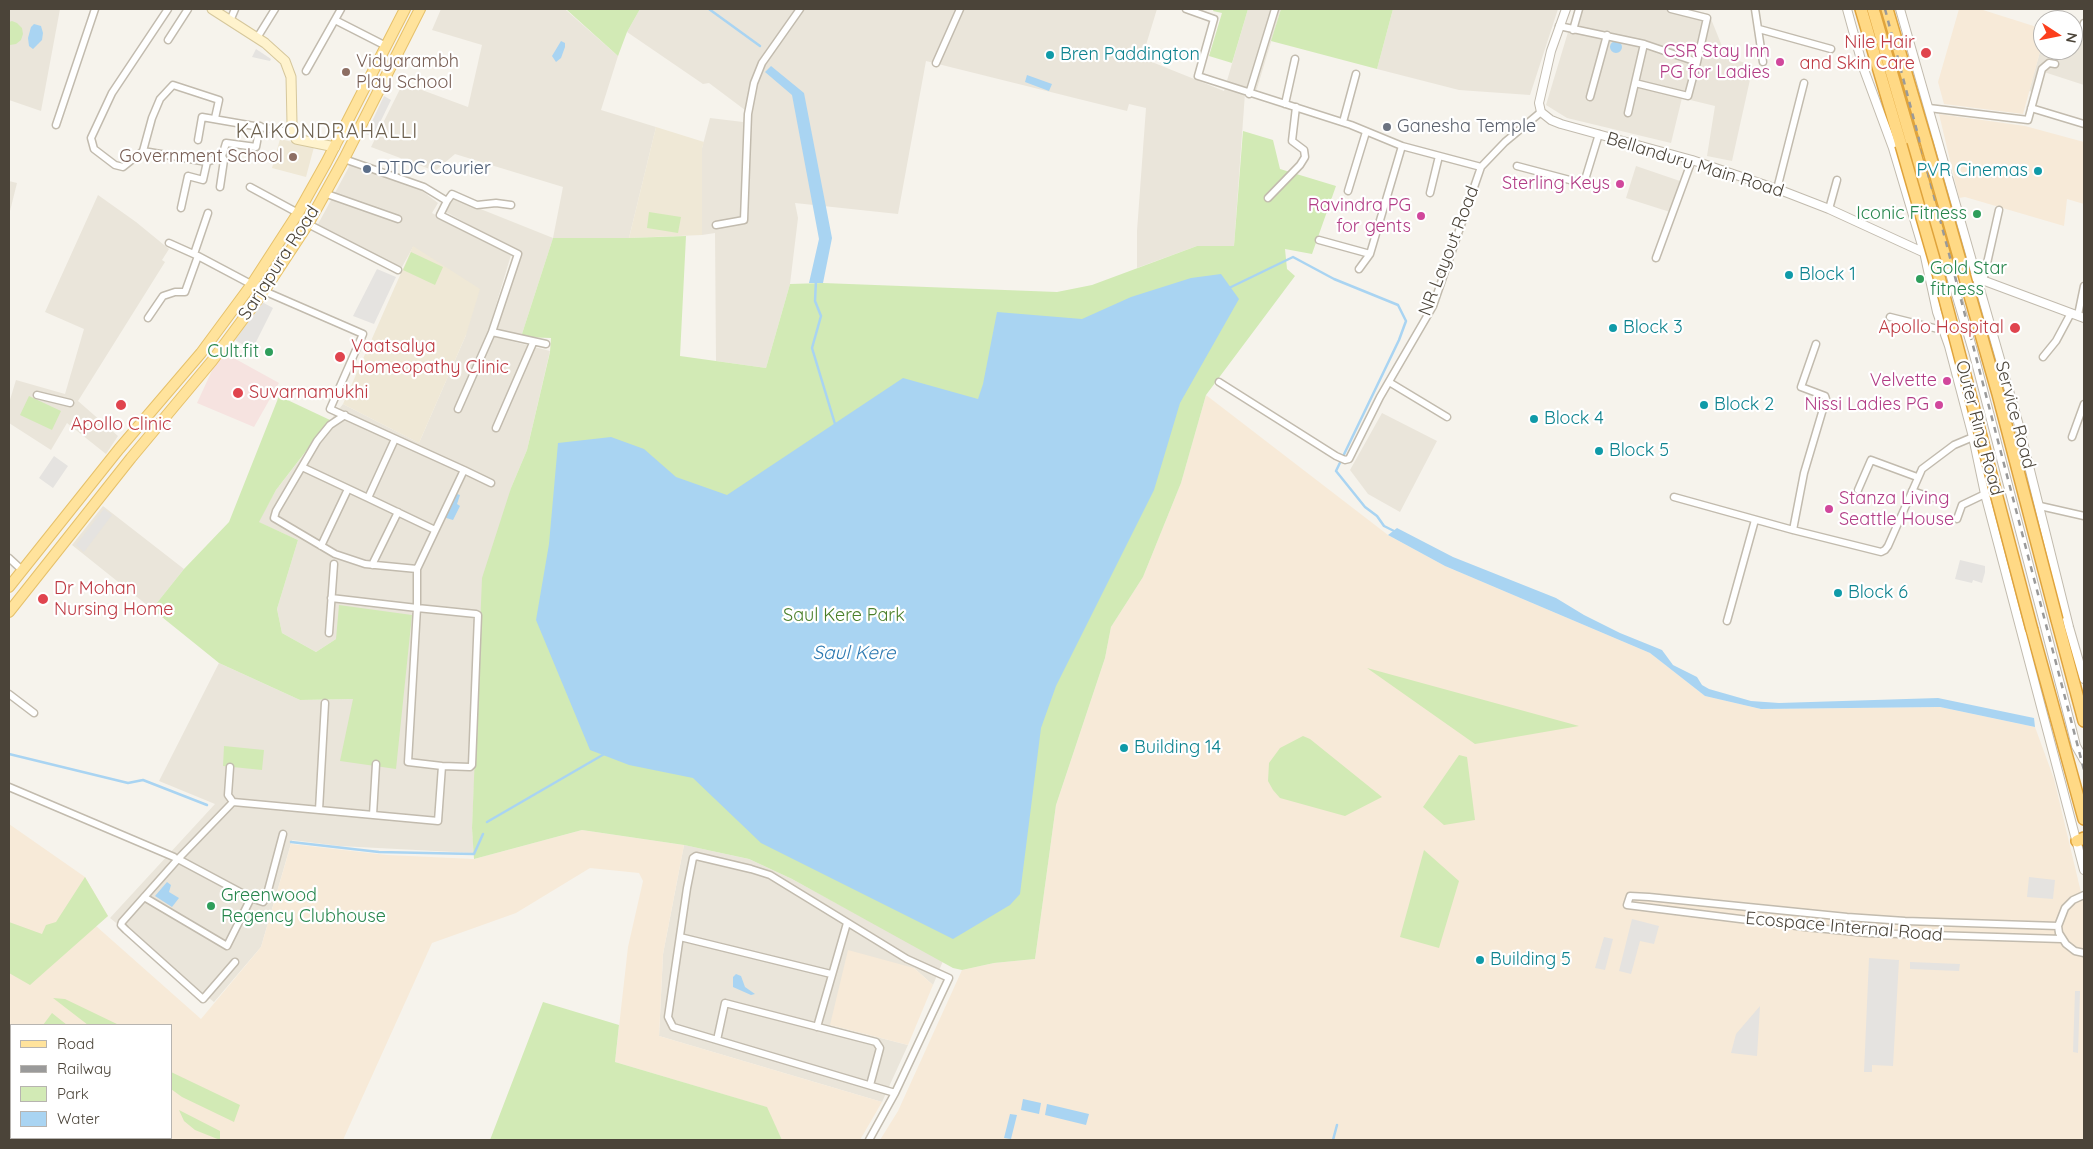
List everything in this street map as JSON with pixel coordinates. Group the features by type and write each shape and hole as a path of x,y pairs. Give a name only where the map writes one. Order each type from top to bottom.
{"highway":[{"name":"Outer Ring Road","path":"1861,9 1938,273 2084,819"},
{"path":"1873,9 1947,263"},
{"name":"Outer Ring Road","path":"1887,9 1972,298 2084,721"}],"main road":[{"path":"212,9 257,38 285,61 291,77 292,123 296,139 335,147"},
{"name":"Sarjapura Road","path":"9,587 119,449 201,353 252,284 298,214 335,147 406,9"},
{"name":"Sarjapura Road","path":"9,612 131,458 212,361 264,291 308,224 344,159 420,9"},
{"path":"119,449 131,458"}],"street":[{"path":"56,125 94,9"},
{"path":"168,9 112,93 91,138 94,149 114,165 123,167 143,151 152,118 160,99 173,84 219,100 215,118"},
{"path":"168,40 188,9"},
{"path":"230,21 235,9"},
{"path":"257,38 276,9"},
{"path":"306,71 341,9"},
{"path":"716,225 744,220 748,114 754,83 762,63 800,9"},
{"path":"936,64 960,9"},
{"path":"1188,9 1214,19 1198,76 1249,94 1343,122 1402,146 1481,167"},
{"path":"1249,94 1275,9"},
{"path":"1542,112 1539,102 1541,87 1566,9"},
{"path":"1573,30 1579,9"},
{"path":"1635,83 1688,96 1707,18 1671,9"},
{"path":"1755,9 1762,62"},
{"path":"1847,9 1863,67 1893,148 1924,252 1942,330 1949,346 1973,437 1985,494 2081,839 2084,870"},
{"name":"Service Road","path":"1900,9 1979,279 2040,506 2069,627 2084,678"},
{"path":"335,20 386,46"},
{"path":"1560,26 1644,44 1696,62"},
{"path":"1759,30 1831,49"},
{"path":"1590,98 1607,35"},
{"path":"1628,113 1644,44"},
{"path":"1285,104 1295,59"},
{"path":"1929,108 2028,120 2042,69 2049,63 2055,64"},
{"path":"1343,122 1356,74"},
{"path":"1777,189 1804,83"},
{"path":"1268,198 1300,165 1305,157 1304,150 1292,141 1296,107"},
{"path":"2031,108 2084,124"},
{"name":"Bellanduru Main Road","path":"1542,112 1561,124 1692,160 1777,189 1829,209 1979,279 2078,315"},
{"name":"NR Layout Road","path":"1219,382 1336,456 1347,460 1433,306 1481,167 1505,142 1542,112"},
{"path":"198,140 202,117 283,131 294,129"},
{"path":"220,187 224,160 222,156 226,143 256,147 260,126"},
{"path":"1348,191 1366,132"},
{"path":"1517,166 1581,183 1584,182 1599,134"},
{"path":"1359,269 1370,254 1402,146"},
{"path":"143,151 207,162 222,156"},
{"path":"1430,193 1439,156"},
{"path":"344,159 424,187 447,201"},
{"path":"1656,258 1692,160"},
{"path":"181,208 188,176 204,180 207,162"},
{"path":"1829,209 1837,180"},
{"path":"250,188 298,214"},
{"path":"324,193 398,219"},
{"path":"458,409 492,332 518,254 440,215 452,194 477,205 496,203 511,205"},
{"path":"1979,279 1999,210"},
{"path":"148,318 163,296 175,292 185,292 208,213"},
{"path":"308,224 398,270"},
{"path":"1319,240 1370,254"},
{"path":"169,243 264,291 363,334 330,409 491,482"},
{"path":"1947,263 1968,334 2076,746 2084,760"},
{"path":"2043,357 2078,315 2084,286"},
{"path":"1890,317 1942,330 1954,330 1996,344"},
{"path":"492,332 533,343 546,344"},
{"path":"496,428 533,343"},
{"path":"1793,530 1804,473 1826,399 1824,396 1801,387 1816,344"},
{"path":"1389,382 1447,417"},
{"path":"38,395 70,403"},
{"path":"2072,437 2084,404"},
{"path":"344,416 330,425 317,441 274,518 335,554 372,565 417,569"},
{"path":"1674,497 1881,552 1888,546 1922,469 1954,445 1973,437"},
{"path":"368,498 395,439"},
{"path":"1858,490 1871,460 1917,477"},
{"path":"302,467 435,530"},
{"path":"331,598 417,608 478,615 472,765 442,766 408,762 417,608 417,569 464,470"},
{"path":"321,546 348,489"},
{"path":"1912,491 1937,499"},
{"path":"1957,519 1962,505 1985,494"},
{"path":"2040,506 2084,516"},
{"path":"372,565 398,512"},
{"path":"1727,621 1755,520"},
{"path":"9,558 22,570"},
{"path":"329,633 334,564"},
{"path":"9,694 34,713"},
{"path":"319,810 325,702"},
{"path":"373,815 376,764"},
{"path":"230,767 228,796 233,802 438,821 442,766"},
{"path":"9,787 176,858 251,898 263,902 266,898 283,834"},
{"path":"233,802 176,858 123,920 121,925 200,997 205,998 235,962"},
{"path":"868,1140 895,1093 949,978 907,959 770,875 700,855 693,858 668,1017 673,1027 895,1093"},
{"name":"Ecospace Internal Road","path":"2058,926 1905,921 1847,917 1649,896 1630,896 1627,905 1846,931 2062,939"},
{"path":"1647,907 1649,896"},
{"path":"2082,896 2065,908 2058,926 2062,939 2070,948 2084,953"},
{"path":"144,897 226,946 251,898"},
{"path":"1675,910 1677,898"},
{"path":"1752,921 1754,907"},
{"path":"1846,931 1847,917"},
{"path":"817,1027 847,923"},
{"path":"680,937 831,974"},
{"path":"716,1040 725,1003 876,1042 880,1048 870,1085"}],"shaded area":[{"path":"9,9 60,9 41,111 9,100"},
{"path":"441,9 566,10 618,56 601,110 656,127 629,238 553,238 563,187 455,154 435,171 371,147 403,83 468,107 482,45 432,30"},
{"path":"640,9 1157,9 1142,58 1224,91 1248,9 1281,9 1255,95 1245,93 1234,246 1197,246 1137,268 1137,231 1146,108 1129,104 1127,111 926,61 898,214 795,203 798,218 790,284 766,368 716,361 715,233 702,235 702,148 710,118 743,122 745,110 709,83 703,84 627,32"},
{"path":"1393,9 1558,9 1530,95 1459,90 1377,69"},
{"path":"1575,9 1686,9 1709,14 1726,56 1753,66 1732,161 1707,156 1715,106 1682,98 1671,143 1567,118 1546,105"},
{"path":"1959,9 1980,9 2033,26 2033,60 2038,60 2023,114 1944,104 1938,82"},
{"path":"2084,36 2084,85 2044,72 2039,94 2029,91 2038,60 2083,60"},
{"path":"256,49 271,59 270,61 252,57"},
{"path":"384,96 391,100 373,137 366,134"},
{"path":"1939,114 2025,126 2084,142 2084,204 2067,199 2064,226 1965,197 1959,198"},
{"path":"656,127 704,142 702,148 702,235 629,238"},
{"name":"Government School","path":"280,139 314,147 306,177 272,168"},
{"path":"350,165 401,181 421,190 438,203 432,213 511,255 487,335 550,351 527,450 511,488 475,765 472,828 474,853 339,846 292,840 261,947 214,1002 110,918 215,804 159,781 219,663 300,700 353,699 396,768 336,639 316,652 282,633 277,609 298,540 258,522 276,490 343,404 419,443 466,335 413,247 402,267 317,226"},
{"path":"1636,166 1680,181 1670,212 1626,198"},
{"path":"9,181 17,183 9,215"},
{"path":"98,195 136,222 169,249 162,260 165,262 78,401 118,436 106,454 67,423 51,450 9,423 9,403 16,380 65,394 84,329 45,312"},
{"path":"453,198 553,238 521,337 496,331 522,254 446,212"},
{"path":"413,246 480,289 466,335 419,443 343,404"},
{"path":"377,269 396,277 374,324 353,316"},
{"path":"262,302 273,308 252,350 235,340"},
{"name":"Suvarnamukhi","path":"221,351 279,383 254,427 197,403"},
{"path":"1206,395 1388,535 1445,566 1650,653 1705,696 1761,709 1940,707 2035,727 2054,779 2084,905 2084,1140 880,1140 898,1111 962,970 994,963 1035,959 1056,805 1105,658 1111,627 1143,577 1181,483"},
{"path":"1382,413 1437,441 1400,512 1368,494 1350,470"},
{"path":"54,456 68,466 53,488 39,478"},
{"path":"103,506 184,569 152,609 72,545"},
{"path":"104,509 112,515 84,552 76,545"},
{"path":"1960,560 1985,566 1982,583 1973,580 1972,583 1955,579"},
{"path":"9,824 85,877 108,916 96,926 201,1019 261,947 291,844 387,855 474,859 582,830 684,845 663,954 659,1036 882,1102 860,1140 782,1140 766,1107 615,1062 628,947 643,881 639,873 590,868 516,913 432,943 343,1140 23,1140 172,1139 172,1024 10,1024 9,1120"},
{"path":"684,845 749,859 792,879 943,961 933,985 914,968 830,1025 908,1045 882,1102 659,1036 663,954"},
{"path":"2029,877 2055,880 2053,899 2027,897"},
{"path":"1632,919 1659,926 1654,944 1640,941 1631,974 1619,971"},
{"path":"1604,937 1613,939 1605,970 1595,968"},
{"path":"848,950 914,968 933,985 908,1045 830,1025"},
{"path":"1869,958 1899,960 1893,1066 1872,1065 1872,1072 1864,1072"},
{"path":"1910,962 1960,964 1959,971 1910,969"},
{"path":"2075,991 2080,991 2078,1053 2073,1052"},
{"path":"1760,1006 1757,1056 1731,1053 1736,1034"}],"green space":[{"path":"562,9 640,9 627,32 618,56 567,10"},
{"path":"1214,9 1248,9 1232,63 1209,56 1222,13 1213,11"},
{"path":"1281,9 1393,9 1377,69 1271,41"},
{"path":"12,21 22,28 23,34 21,40 16,44 10,45 9,22"},
{"name":"Saul Kere","path":"1243,131 1273,140 1280,169 1336,186 1312,254 1285,249 1287,269 1295,276 1206,395 1181,483 1143,577 1111,627 1105,658 1056,805 1035,959 994,963 962,970 953,968 792,879 749,859 684,845 582,830 474,859 472,828 482,578 511,488 527,450 550,352 551,338 521,337 553,238 686,236 680,356 766,368 790,284 823,283 1057,292 1092,285 1197,246 1234,246"},
{"path":"649,212 681,217 678,233 647,228"},
{"path":"411,252 443,267 435,285 403,270"},
{"path":"29,396 61,411 52,430 20,415"},
{"path":"279,396 330,420 276,490 259,522 298,540 277,609 282,633 316,652 336,639 339,605 412,615 396,769 340,761 353,699 300,700 219,663 152,609 184,569 229,522"},
{"path":"1367,668 1579,726 1475,744"},
{"path":"1303,736 1310,739 1382,797 1345,816 1280,798 1268,781 1269,763 1280,748"},
{"path":"224,746 264,750 262,770 223,766"},
{"path":"1459,755 1467,757 1475,820 1444,825 1423,807"},
{"path":"1424,850 1459,881 1439,948 1400,937"},
{"path":"85,877 108,916 30,985 9,973 9,922 42,934 46,925 56,922"},
{"path":"53,998 65,999 117,1024 87,1024"},
{"path":"543,1002 619,1025 615,1062 767,1107 782,1140 490,1140"},
{"path":"52,1013 66,1024 44,1024"},
{"path":"172,1072 240,1105 234,1122 182,1097 172,1090"},
{"path":"179,1110 220,1131 220,1140 195,1130 184,1121"}],"water":[{"path":"34,24 41,26 43,33 42,40 33,49 29,46 28,38 31,27"},
{"path":"561,41 565,43 565,47 561,58 556,62 552,56"},
{"path":"1614,41 1618,41 1622,47 1618,53 1614,53 1610,49 1610,45"},
{"path":"771,66 804,93 832,238 823,283 809,283 819,239 792,95 765,72"},
{"path":"1027,75 1052,84 1049,91 1025,82"},
{"name":"Saul Kere","path":"1221,274 1239,299 1180,403 1154,490 1056,686 1041,728 1020,894 1010,905 953,939 761,843 693,778 629,765 590,750 536,620 549,544 558,443 611,437 644,449 676,477 727,495 903,378 978,399 983,384 997,312 1082,319 1131,297 1191,278"},
{"path":"454,493 460,495 457,504 460,506 453,520 443,517"},
{"path":"1397,528 1453,557 1556,598 1620,633 1662,650 1673,665 1697,677 1702,685 1709,689 1751,701 1779,703 1938,698 2034,718 2035,727 1940,707 1761,709 1705,696 1650,653 1445,566 1388,535"},
{"path":"167,882 171,885 169,892 179,898 172,907 155,896"},
{"path":"736,974 741,976 745,987 755,994 751,995 733,987 733,977"},
{"path":"1023,1099 1041,1103 1039,1114 1021,1110"},
{"path":"1047,1104 1089,1114 1086,1125 1045,1115"},
{"path":"1010,1114 1017,1115 1011,1139 1004,1138"}],"waterway":[{"path":"709,9 760,46"},
{"path":"1229,288 1293,257 1334,279 1398,305 1406,321 1399,340 1336,471 1365,507 1377,516 1384,526 1394,531"},
{"path":"816,280 815,301 821,316 812,348 835,424"},
{"path":"487,822 606,753"},
{"path":"9,754 128,783 143,780 207,805"},
{"path":"291,842 379,852 474,854 483,834"},
{"path":"1333,1140 1337,1125"}],"railway":[{"path":"1885,9 2084,770"}],"place":[{"name":"Nile Hair and Skin Care","path":"1926,53"},
{"name":"Bren Paddington","path":"1050,55"},
{"name":"CSR Stay Inn PG for Ladies","path":"1780,62"},
{"name":"Vidyarambh Play School","path":"346,72"},
{"name":"Ganesha Temple","path":"1387,127"},
{"name":"Government School","path":"293,157"},
{"name":"DTDC Courier","path":"367,169"},
{"name":"PVR Cinemas","path":"2038,171"},
{"name":"Sterling Keys","path":"1620,184"},
{"name":"Iconic Fitness","path":"1977,214"},
{"name":"Ravindra PG for gents","path":"1421,216"},
{"name":"Block 1","path":"1789,275"},
{"name":"Gold Star fitness","path":"1920,279"},
{"name":"Block 3","path":"1613,328"},
{"name":"Apollo Hospital","path":"2015,328"},
{"name":"Cult.fit","path":"269,352"},
{"name":"Vaatsalya Homeopathy Clinic","path":"340,357"},
{"name":"Velvette","path":"1947,381"},
{"name":"Suvarnamukhi","path":"238,393"},
{"name":"Apollo Clinic","path":"121,405"},
{"name":"Block 2","path":"1704,405"},
{"name":"Nissi Ladies PG","path":"1939,405"},
{"name":"Block 4","path":"1534,419"},
{"name":"Block 5","path":"1599,451"},
{"name":"Stanza Living Seattle House","path":"1829,509"},
{"name":"Block 6","path":"1838,593"},
{"name":"Dr Mohan Nursing Home","path":"43,599"},
{"name":"Building 14","path":"1124,748"},
{"name":"Greenwood Regency Clubhouse","path":"211,906"},
{"name":"Building 5","path":"1480,960"}],"district":[{"name":"KAIKONDRAHALLI","path":"327,132"}],"park label":[{"name":"Saul Kere Park","path":"844,616"}]}
